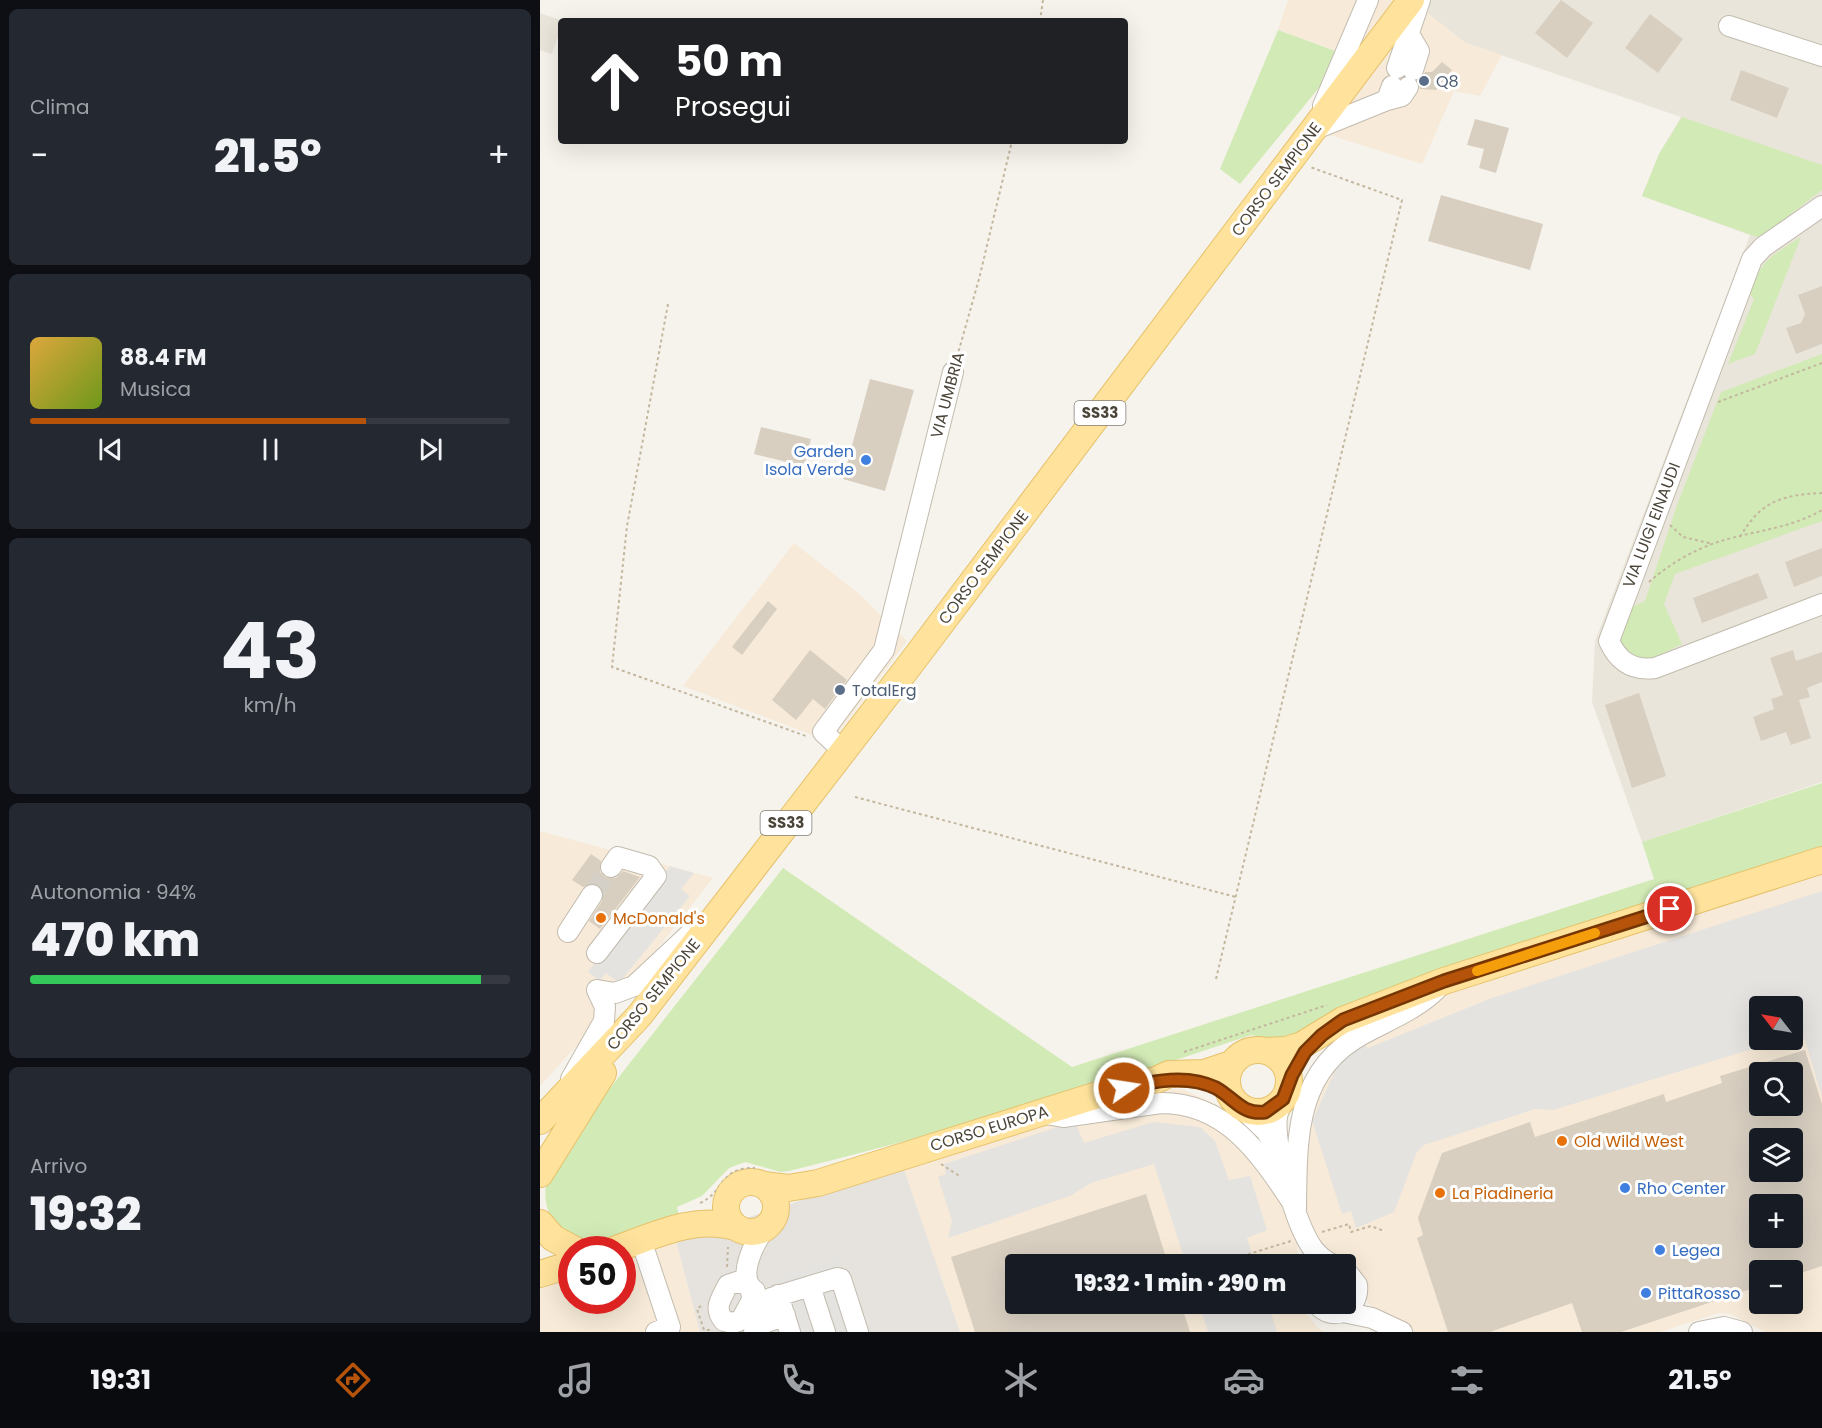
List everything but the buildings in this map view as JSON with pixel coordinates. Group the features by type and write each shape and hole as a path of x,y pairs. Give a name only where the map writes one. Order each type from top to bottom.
{"main road":[{"name":"CORSO SEMPIONE","path":"548,1114 639,1016 909,666 1411,0"},
{"path":"1322,1035 1298,1063 1286,1093 1265,1112 1237,1104 1226,1085 1231,1064 1243,1053 1251,1050 1286,1050 1322,1035 1343,1020 1444,981 1822,860"},
{"path":"540,1174 639,1016"},
{"path":"1268,1051 1275,1055 1287,1069 1286,1093"},
{"name":"CORSO EUROPA","path":"764,1185 788,1188 823,1181 1037,1112 1156,1080 1169,1074 1204,1072 1231,1064"},
{"name":"CORSO EUROPA","path":"1156,1080 1210,1086 1237,1104"},
{"name":"CORSO EUROPA","path":"770,1223 790,1199 823,1181"},
{"path":"636,1242 687,1225 711,1222 734,1233 751,1232 770,1223 775,1200 764,1185 749,1182 733,1189 711,1210 687,1225"},
{"path":"733,1189 726,1202 726,1212 734,1233"},
{"path":"540,1223 558,1241"},
{"path":"540,1274 558,1268"}],"street":[{"path":"1313,130 1368,0"},
{"path":"1313,130 1400,82 1408,34 1420,0"},
{"path":"1729,26 1822,56"},
{"name":"VIA LUIGI EINAUDI","path":"1820,212 1763,247 1752,259 1610,633 1609,641 1612,649 1626,664 1644,669 1655,668 1822,604"},
{"name":"VIA UMBRIA","path":"884,650 953,372"},
{"path":"842,750 823,732 884,650 909,666"},
{"path":"597,953 656,876 649,866 618,857 611,867"},
{"path":"568,932 592,895"},
{"path":"548,1114 604,1021 605,1007 597,990 615,993 634,986 730,896"},
{"path":"1296,1208 1301,1113 1318,1076 1341,1048 1422,1003 1444,981"},
{"path":"1280,1158 1277,1117 1286,1093"},
{"path":"1037,1112 1062,1118 1161,1103 1176,1103 1200,1109 1223,1120 1250,1143 1296,1208"},
{"path":"1237,1104 1266,1131 1280,1158 1307,1239 1309,1254"},
{"path":"736,1327 752,1300 747,1274 749,1259 754,1244 770,1223"},
{"path":"734,1233 738,1264 727,1278 718,1311 724,1321 736,1327 787,1324 778,1295"},
{"path":"1307,1239 1319,1254"},
{"path":"641,1240 670,1327 656,1332"},
{"path":"727,1278 740,1281 767,1295 778,1295"},
{"path":"736,1327 763,1302 778,1295 837,1278 841,1279 858,1332"},
{"path":"810,1286 825,1332"},
{"path":"1356,1286 1368,1305 1396,1329"},
{"path":"1356,1314 1396,1329"},
{"path":"1700,1332 1724,1327 1742,1332"}],"path":[{"path":"1040,18 1043,0"},
{"name":"VIA UMBRIA","path":"953,372 980,279 1011,144"},
{"path":"1216,980 1402,200 1291,160"},
{"path":"668,304 627,526 612,667 809,737"},
{"path":"1699,397 1718,393 1716,402 1822,363"},
{"path":"1740,537 1757,511 1768,504 1822,494"},
{"path":"1655,513 1674,510 1669,525 1679,535 1713,544"},
{"path":"1645,589 1647,583 1668,567 1713,544 1803,520 1822,510"},
{"path":"855,797 1236,897"},
{"path":"939,1160 942,1166 961,1177"},
{"path":"727,1278 729,1248 734,1233"},
{"path":"703,1305 697,1309 704,1330 736,1327"}],"shaded area":[{"path":"1288,0 1394,0 1351,56 1278,30"},
{"path":"1431,0 1822,0 1822,782 1642,842 1592,702 1595,641 1750,235 1642,196 1659,154 1681,117 1466,43 1423,10"},
{"path":"1423,10 1466,43 1502,55 1480,96 1454,91 1422,164 1326,134"},
{"path":"540,13 558,19 558,36 552,54 540,50"},
{"path":"794,543 857,592 907,641 831,742 683,686"},
{"path":"540,831 713,878 639,972 597,1016 582,1040 540,1086"},
{"path":"670,866 694,873 681,889 690,896 619,983 606,973 600,981 588,972 594,964 592,962"},
{"path":"1822,868 1822,1332 1765,1332 1730,1314 1719,1313 1660,1332 1406,1332 1369,1304 1356,1281 1356,1254 1328,1254 1297,1207 1300,1135 1332,1061 1453,984"},
{"path":"1822,891 1822,1097 1803,1039 1803,996 1749,996 1749,1050 1553,1110 1535,1109 1424,1145 1417,1152 1394,1212 1356,1228 1351,1211 1342,1214 1312,1121 1341,1058 1361,1042 1368,1048 1492,998"},
{"path":"1182,1089 1226,1109 1258,1139 1268,1156 1297,1235 1298,1254 1005,1254 1005,1314 1307,1314 1324,1332 960,1332 903,1167 1156,1090"},
{"path":"1153,1122 1200,1127 1215,1141 1229,1180 1250,1176 1267,1230 1247,1238 1252,1254 1183,1254 1154,1164 1091,1183 1070,1196 948,1238 952,1221 938,1177 946,1174 944,1164 1064,1125 1076,1124 1084,1143"},
{"path":"903,1167 960,1332 700,1332 676,1241"},
{"path":"676,1241 700,1332 540,1332 540,1289 558,1283 558,1314 636,1314 636,1255"},
{"path":"838,1258 862,1332 748,1332 775,1312 779,1288 776,1278"},
{"path":"1202,1314 1271,1314 1277,1332 1208,1332"}],"green space":[{"path":"1278,30 1341,53 1336,67 1240,184 1220,169"},
{"path":"1682,117 1822,165 1822,190 1760,238 1642,196 1659,154"},
{"path":"1801,237 1755,354 1728,364 1754,299 1749,293 1763,265"},
{"path":"1822,354 1822,521 1675,574 1664,604 1682,644 1650,660 1624,653 1615,640 1627,609 1645,601 1677,505 1721,392"},
{"path":"1822,783 1822,851 1298,1037 1268,1039 1251,1035 1022,1108 789,1171 781,1172 745,1162 729,1168 702,1196 677,1207 679,1216 623,1235 568,1236 555,1223 547,1207 546,1183 556,1157 783,868 1072,1067 1654,879 1642,842"}],"tunnel":[{"path":"592,895 611,867"}],"slow traffic":[{"path":"1477,971 1595,933"}],"place":[{"name":"Q8","path":"1424,81"},
{"name":"Garden Isola Verde","path":"866,460"},
{"name":"TotalErg","path":"840,690"},
{"name":"McDonald's","path":"601,918"},
{"name":"Old Wild West","path":"1562,1141"},
{"name":"Rho Center","path":"1625,1188"},
{"name":"La Piadineria","path":"1440,1193"},
{"name":"Legea","path":"1660,1250"},
{"name":"PittaRosso","path":"1646,1293"}],"route":[{"path":"1124,1088 1156,1080 1195,1083 1217,1089 1250,1112 1265,1112 1278,1105 1283,1099 1292,1075 1305,1052 1322,1035 1343,1020 1387,1001 1444,981 1670,909"}]}
